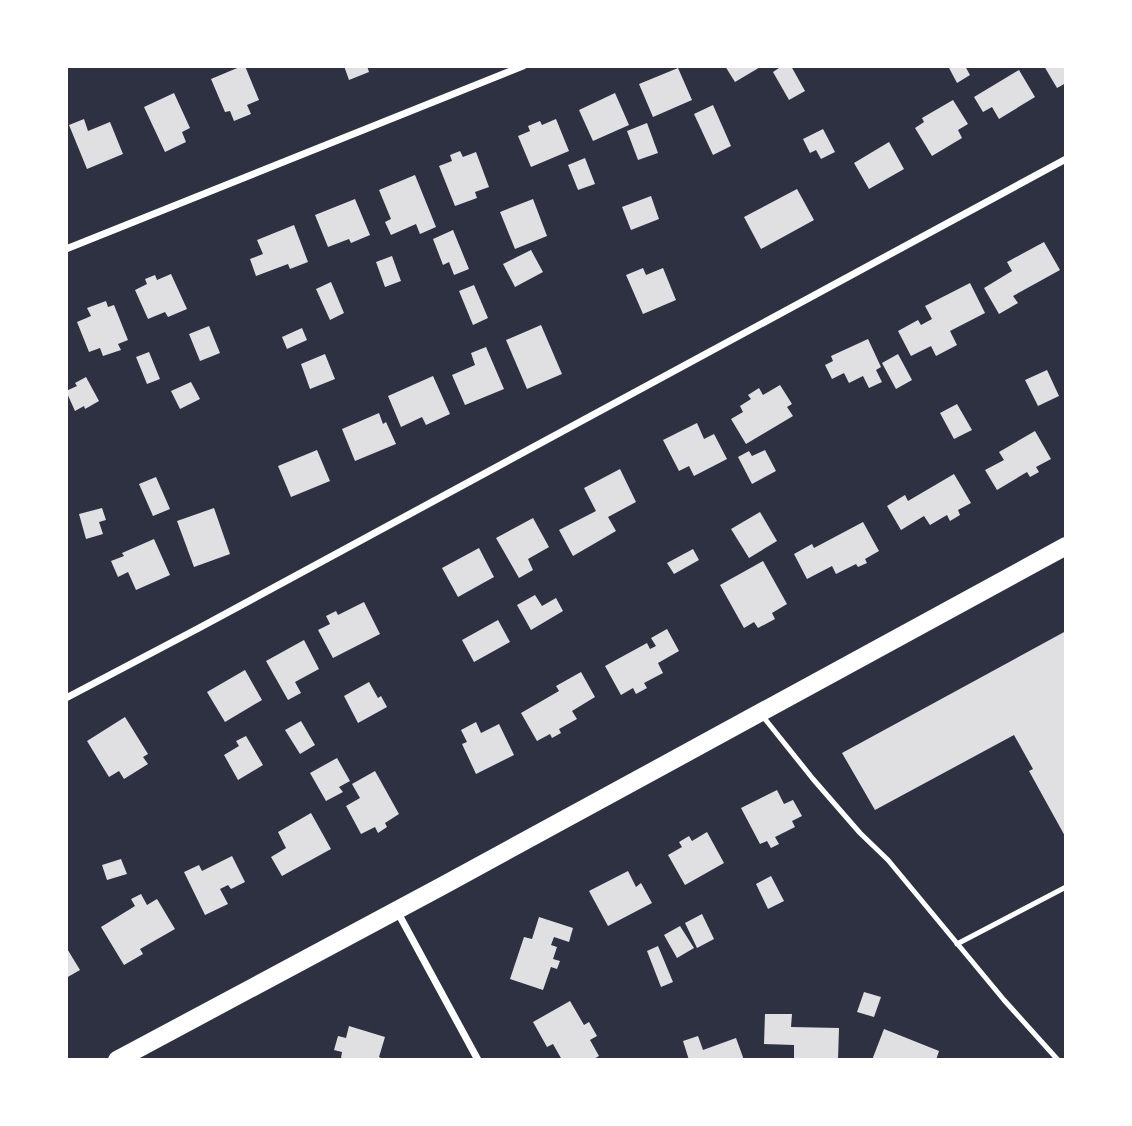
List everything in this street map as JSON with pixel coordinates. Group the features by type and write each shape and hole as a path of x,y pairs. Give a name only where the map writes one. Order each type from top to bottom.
{"main road":[{"path":"117,1059 1066,546"}],"street":[{"path":"66,249 523,66"},
{"path":"66,698 1066,159"},
{"path":"396,910 478,1059"}],"lane":[{"path":"759,712 813,779 860,833 888,860 1004,1000 1058,1059"},
{"path":"957,944 1066,887"}],"building":[{"path":"245,66 259,100 247,105 251,114 234,121 230,111 225,112 211,79"},
{"path":"344,66 367,66 369,72 349,80"},
{"path":"725,66 762,66 735,82"},
{"path":"782,66 791,66 805,91 789,100 773,72"},
{"path":"948,66 965,66 970,75 957,83"},
{"path":"1044,66 1066,66 1066,83 1057,88"},
{"path":"678,68 692,100 653,117 639,84"},
{"path":"1019,70 1035,97 999,119 992,107 983,112 974,97"},
{"path":"174,93 190,128 182,132 186,142 165,152 144,107"},
{"path":"615,93 629,125 593,141 579,110"},
{"path":"953,100 968,124 958,130 962,138 932,156 915,128 924,122 922,118"},
{"path":"713,105 731,146 713,155 694,114"},
{"path":"84,119 88,131 110,122 123,154 87,169 69,125"},
{"path":"556,119 569,151 531,167 518,136 530,131 528,126 540,121 542,125"},
{"path":"647,123 658,153 638,160 627,131"},
{"path":"823,129 835,152 821,159 816,150 810,153 803,139"},
{"path":"889,142 904,169 869,189 854,163"},
{"path":"460,151 463,157 476,152 489,187 475,192 477,198 455,206 439,166 452,161 450,155"},
{"path":"585,158 595,184 578,190 568,165"},
{"path":"415,175 436,227 420,234 416,224 391,235 385,222 391,219 379,190"},
{"path":"797,189 814,220 761,249 744,217"},
{"path":"651,196 659,219 631,230 622,207"},
{"path":"355,199 370,235 351,243 349,239 328,247 315,215"},
{"path":"533,199 547,236 515,249 500,212"},
{"path":"294,225 308,262 290,269 288,264 256,276 250,259 263,254 257,240"},
{"path":"453,230 469,269 454,275 449,262 443,265 433,239"},
{"path":"1044,242 1060,270 1013,296 1018,303 999,314 984,288 1012,271 1007,262"},
{"path":"531,250 543,272 515,287 503,264"},
{"path":"392,256 401,281 385,287 376,262"},
{"path":"643,268 646,275 663,268 676,300 643,314 626,275"},
{"path":"171,274 187,309 168,317 165,312 148,319 135,290 147,284 145,279 155,275 157,280"},
{"path":"331,282 344,313 330,320 316,289"},
{"path":"970,283 985,313 950,331 957,345 936,356 931,346 911,356 898,331 918,320 921,325 932,319 925,306"},
{"path":"474,285 488,318 473,325 459,291"},
{"path":"106,301 108,307 114,305 128,340 118,344 121,350 103,356 100,348 89,352 77,322 91,316 87,308"},
{"path":"541,325 562,374 527,389 506,340"},
{"path":"209,326 220,353 200,361 189,334"},
{"path":"302,328 307,340 287,349 282,337"},
{"path":"868,339 881,367 876,370 882,382 869,388 863,376 849,383 844,373 832,379 825,365 833,361 831,356"},
{"path":"486,347 504,389 465,405 452,375 475,365 471,353"},
{"path":"149,352 160,379 147,384 136,357"},
{"path":"325,354 335,379 310,389 301,364"},
{"path":"898,354 912,380 896,389 882,363"},
{"path":"1047,370 1059,396 1038,406 1025,380"},
{"path":"433,376 450,414 426,425 422,417 401,427 388,396"},
{"path":"86,377 99,401 75,411 66,391 77,386 75,383"},
{"path":"191,382 200,399 180,409 171,391"},
{"path":"780,385 792,404 787,407 793,416 746,444 731,419 743,412 740,406 751,399 748,395 759,388 763,395"},
{"path":"957,404 972,430 954,439 940,413"},
{"path":"379,413 396,444 355,461 342,429"},
{"path":"697,423 704,439 714,434 727,459 694,476 689,466 679,471 663,440"},
{"path":"1035,431 1051,459 1036,467 1039,472 1030,477 1027,472 997,490 985,470 1004,460 999,452"},
{"path":"317,450 330,481 291,497 278,466"},
{"path":"765,450 776,471 752,484 738,457 749,451 752,456"},
{"path":"620,469 636,502 608,517 616,531 573,556 559,530 596,511 584,488"},
{"path":"954,474 971,503 958,510 960,515 950,521 947,515 930,525 924,516 901,530 887,506 905,495 908,501"},
{"path":"156,477 170,509 153,516 139,484"},
{"path":"102,508 106,520 99,522 103,534 86,539 79,514"},
{"path":"214,508 230,554 194,567 177,521"},
{"path":"760,512 777,541 749,558 731,529"},
{"path":"533,518 549,547 528,559 533,570 519,578 496,538"},
{"path":"863,522 879,551 865,559 867,563 858,567 856,564 836,574 832,566 807,579 794,554 812,544 814,548"},
{"path":"154,539 170,575 136,590 128,572 118,577 111,561 124,556 122,553"},
{"path":"479,548 494,577 458,597 442,568"},
{"path":"693,549 699,560 674,574 667,563"},
{"path":"763,561 787,604 772,613 775,619 758,628 754,622 744,628 720,585"},
{"path":"535,595 542,606 556,598 563,611 531,630 517,605"},
{"path":"364,602 380,634 333,658 318,630 330,624 326,616 336,611 338,615"},
{"path":"498,620 510,642 474,662 462,640"},
{"path":"667,629 679,651 658,663 663,673 644,683 647,688 636,694 633,688 621,695 605,666 647,643 650,649 656,646 651,638"},
{"path":"1066,631 1066,838 1029,771 1033,769 1014,735 875,810 842,753"},
{"path":"304,640 319,669 295,682 301,693 288,700 266,661"},
{"path":"245,670 262,700 225,722 207,692"},
{"path":"581,672 595,697 572,711 577,719 559,729 561,733 552,738 550,734 537,741 521,713 559,691 556,686"},
{"path":"369,682 387,707 358,723 344,696"},
{"path":"125,717 148,754 143,757 148,764 124,779 119,771 109,777 87,741"},
{"path":"301,721 315,745 300,754 285,730"},
{"path":"476,722 481,733 499,724 514,755 476,774 462,744 467,742 461,730"},
{"path":"246,736 263,765 238,780 224,755 239,746 236,741"},
{"path":"337,758 350,781 339,787 343,792 326,801 310,773"},
{"path":"375,771 399,814 385,823 387,827 378,833 375,827 361,834 346,806 360,798 352,784"},
{"path":"777,790 784,804 793,800 802,816 792,821 795,827 775,837 779,844 771,848 767,841 760,844 741,808"},
{"path":"311,813 331,849 282,876 271,857 286,848 278,832"},
{"path":"707,832 724,863 685,885 668,855 682,847 679,842 689,836 692,841"},
{"path":"232,856 245,882 231,889 228,885 220,889 228,904 205,915 184,872 199,865 202,871"},
{"path":"121,859 127,874 107,880 102,865"},
{"path":"628,871 636,887 641,883 652,903 608,926 589,891"},
{"path":"771,876 784,901 768,909 756,884"},
{"path":"141,894 147,905 157,899 175,929 140,949 143,954 124,965 101,927 135,906 131,899"},
{"path":"702,914 714,939 697,948 685,923"},
{"path":"539,917 573,928 569,942 554,937 551,945 557,947 553,959 560,961 557,969 551,967 543,990 510,979 524,937 532,939"},
{"path":"680,926 694,948 677,958 664,935"},
{"path":"658,946 673,982 661,987 647,951"},
{"path":"66,947 80,970 66,978"},
{"path":"864,992 881,997 874,1017 857,1012"},
{"path":"570,1001 584,1025 589,1022 597,1036 590,1040 599,1056 592,1060 562,1060 553,1044 547,1047 533,1022"},
{"path":"765,1014 792,1014 791,1027 839,1028 838,1060 794,1060 794,1045 764,1044"},
{"path":"349,1026 385,1037 379,1057 385,1060 341,1058 342,1052 334,1050 338,1036 346,1038"},
{"path":"884,1029 939,1051 936,1060 872,1060"},
{"path":"698,1036 703,1050 736,1038 744,1060 689,1060 683,1041"}]}
